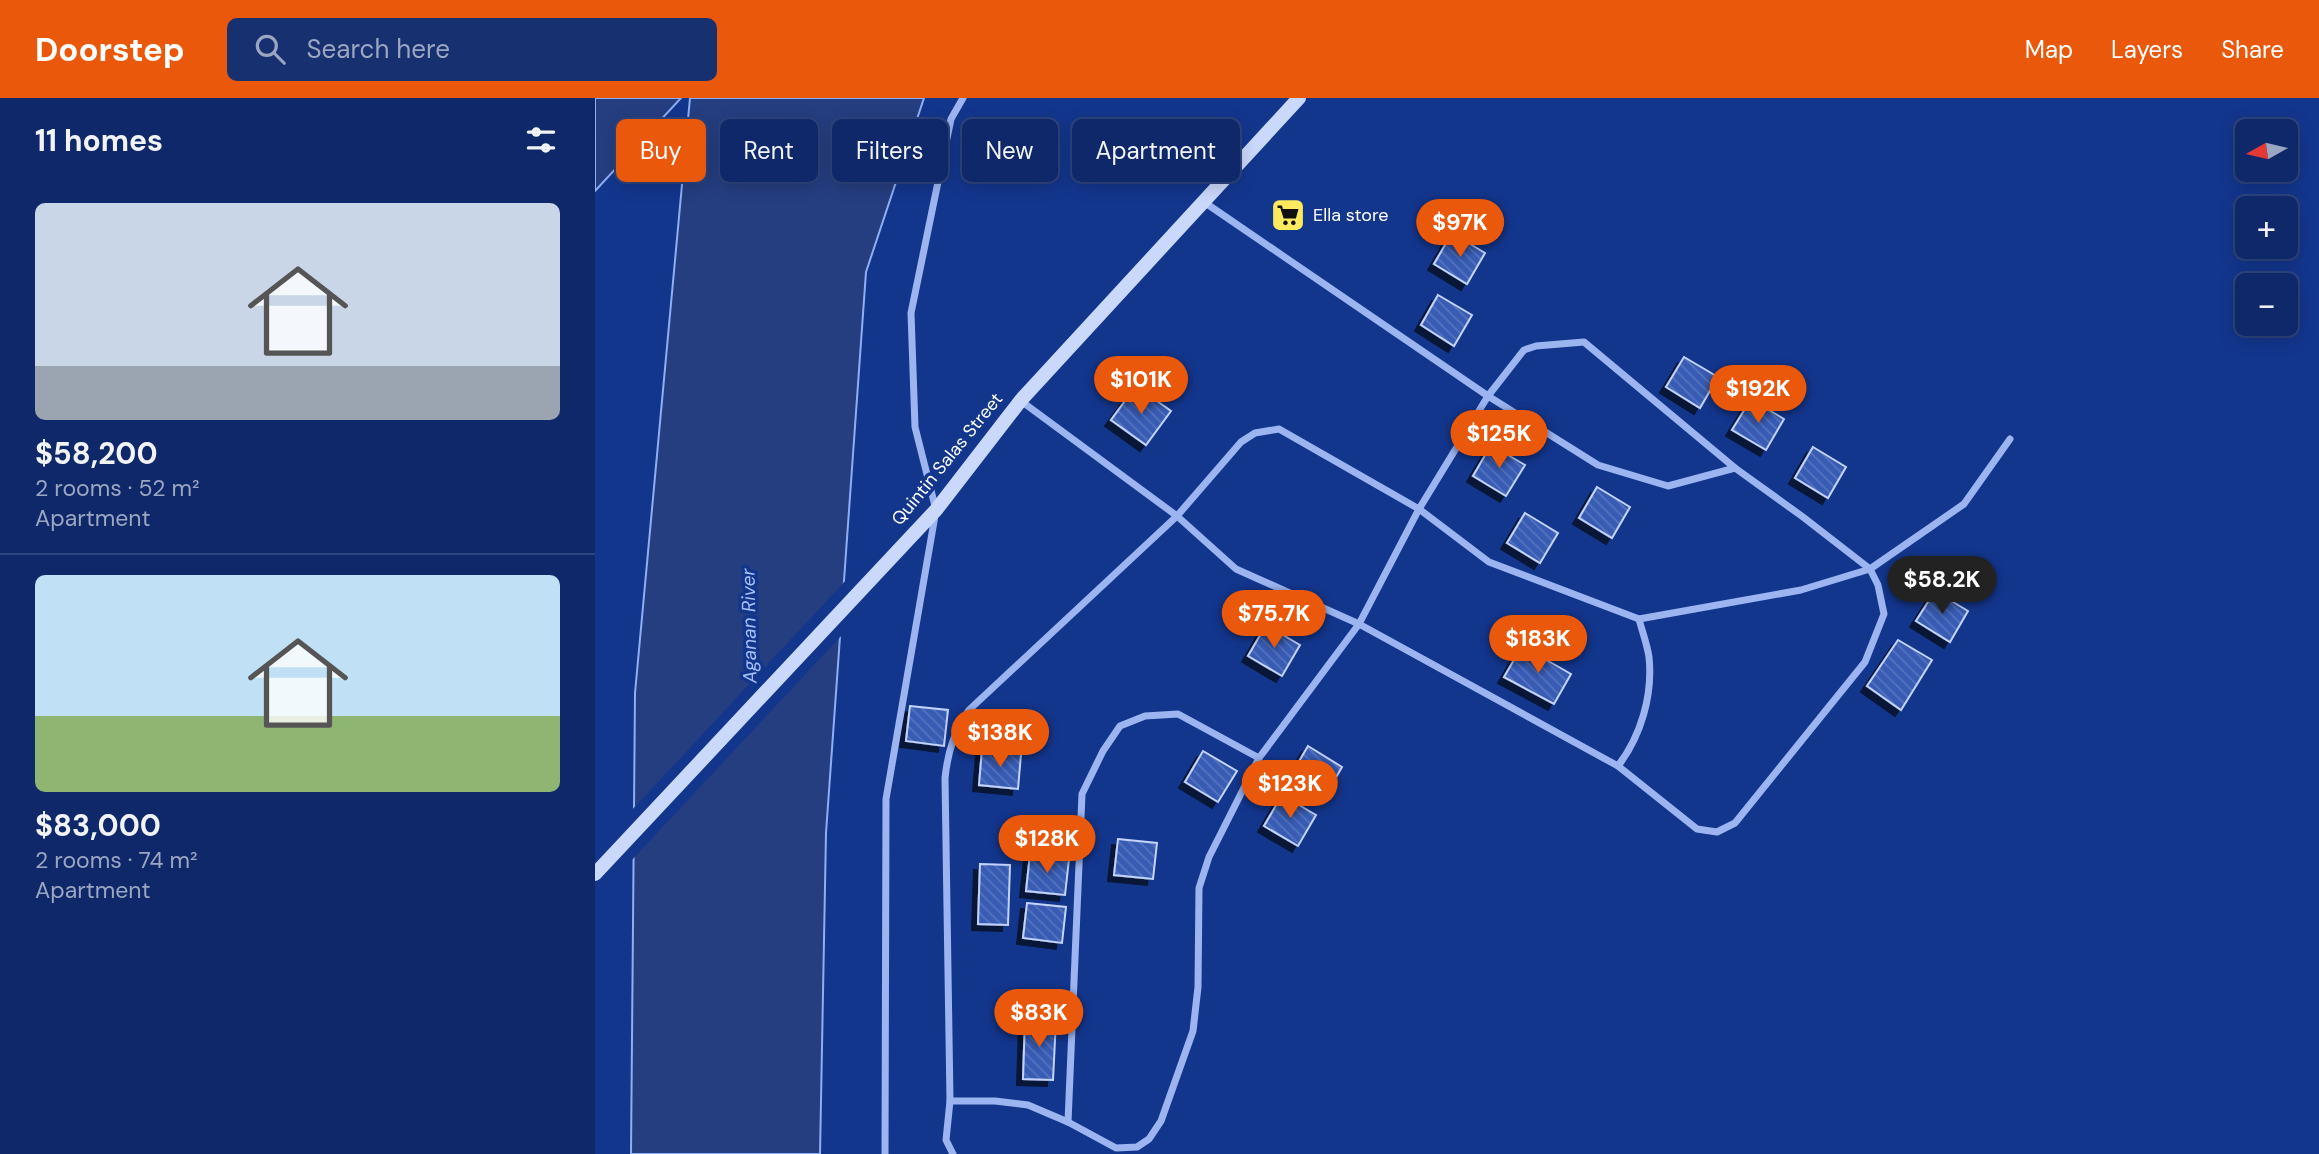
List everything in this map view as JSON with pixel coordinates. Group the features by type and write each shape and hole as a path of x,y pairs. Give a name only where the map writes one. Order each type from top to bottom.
{"main road":[{"name":"Quintin Salas Street","path":"595,874 936,510 1020,401 1299,98"}],"street":[{"path":"885,1154 886,799 936,510 915,427 911,313 951,119 963,98"},
{"path":"1204,202 1488,396 1598,465 1668,486 1735,468"},
{"path":"950,1101 995,1101 1028,1105 1068,1122 1116,1148 1137,1147 1150,1139 1161,1121 1193,1031 1198,987 1199,888 1209,857 1259,758 1359,624 1419,509 1488,396 1524,350 1537,346 1584,342 1735,468 1870,569 1878,585 1885,614 1865,662 1735,823 1717,832 1697,829 1618,766 1359,624 1235,569 1177,516 1020,401"},
{"path":"953,1154 946,1140 950,1101 945,778 954,732 969,710 1177,516 1241,442 1255,433 1279,429 1419,509 1489,562 1639,620 1801,590 1870,569 1964,504 2010,439"},
{"path":"1618,766 1632,749 1648,702 1649,657 1639,620"},
{"path":"1068,1122 1082,794 1103,751 1120,726 1145,716 1178,714 1259,758"}],"water":[{"path":"595,98 681,98 662,119 616,119 616,168 595,191"},
{"name":"Aganan River","path":"690,98 924,98 917,119 832,119 832,182 896,182 866,272 826,833 820,1154 631,1154 635,693 682,182 706,182 706,119 688,119"}],"pier":[{"path":"848,578 844,633 630,862 631,811"}],"building":[{"path":"1452,233 1485,253 1467,284 1434,264"},
{"path":"1438,295 1472,315 1454,346 1421,325"},
{"path":"1684,357 1718,377 1700,408 1666,387"},
{"path":"1136,386 1171,411 1146,445 1111,420"},
{"path":"1751,399 1784,419 1766,450 1732,430"},
{"path":"1491,445 1525,465 1506,496 1473,476"},
{"path":"1813,447 1846,467 1828,498 1795,478"},
{"path":"1597,487 1630,507 1612,538 1579,518"},
{"path":"1525,513 1558,533 1540,563 1507,543"},
{"path":"1935,591 1968,611 1950,642 1916,621"},
{"path":"1266,625 1300,645 1282,676 1248,656"},
{"path":"1898,640 1932,660 1901,710 1867,686"},
{"path":"1522,646 1571,674 1554,704 1504,677"},
{"path":"910,706 948,710 944,746 906,741"},
{"path":"1308,746 1342,767 1324,798 1290,777"},
{"path":"982,749 1021,754 1018,789 979,785"},
{"path":"1203,751 1237,771 1218,802 1185,782"},
{"path":"1282,795 1316,815 1298,846 1264,826"},
{"path":"1118,839 1157,843 1153,879 1114,875"},
{"path":"1030,854 1069,859 1065,895 1026,891"},
{"path":"980,864 1010,865 1008,925 978,924"},
{"path":"1027,903 1066,907 1062,943 1023,938"},
{"path":"1025,1019 1056,1020 1053,1080 1023,1079"}],"place":[{"name":"Ella store","path":"1288,215"}]}
